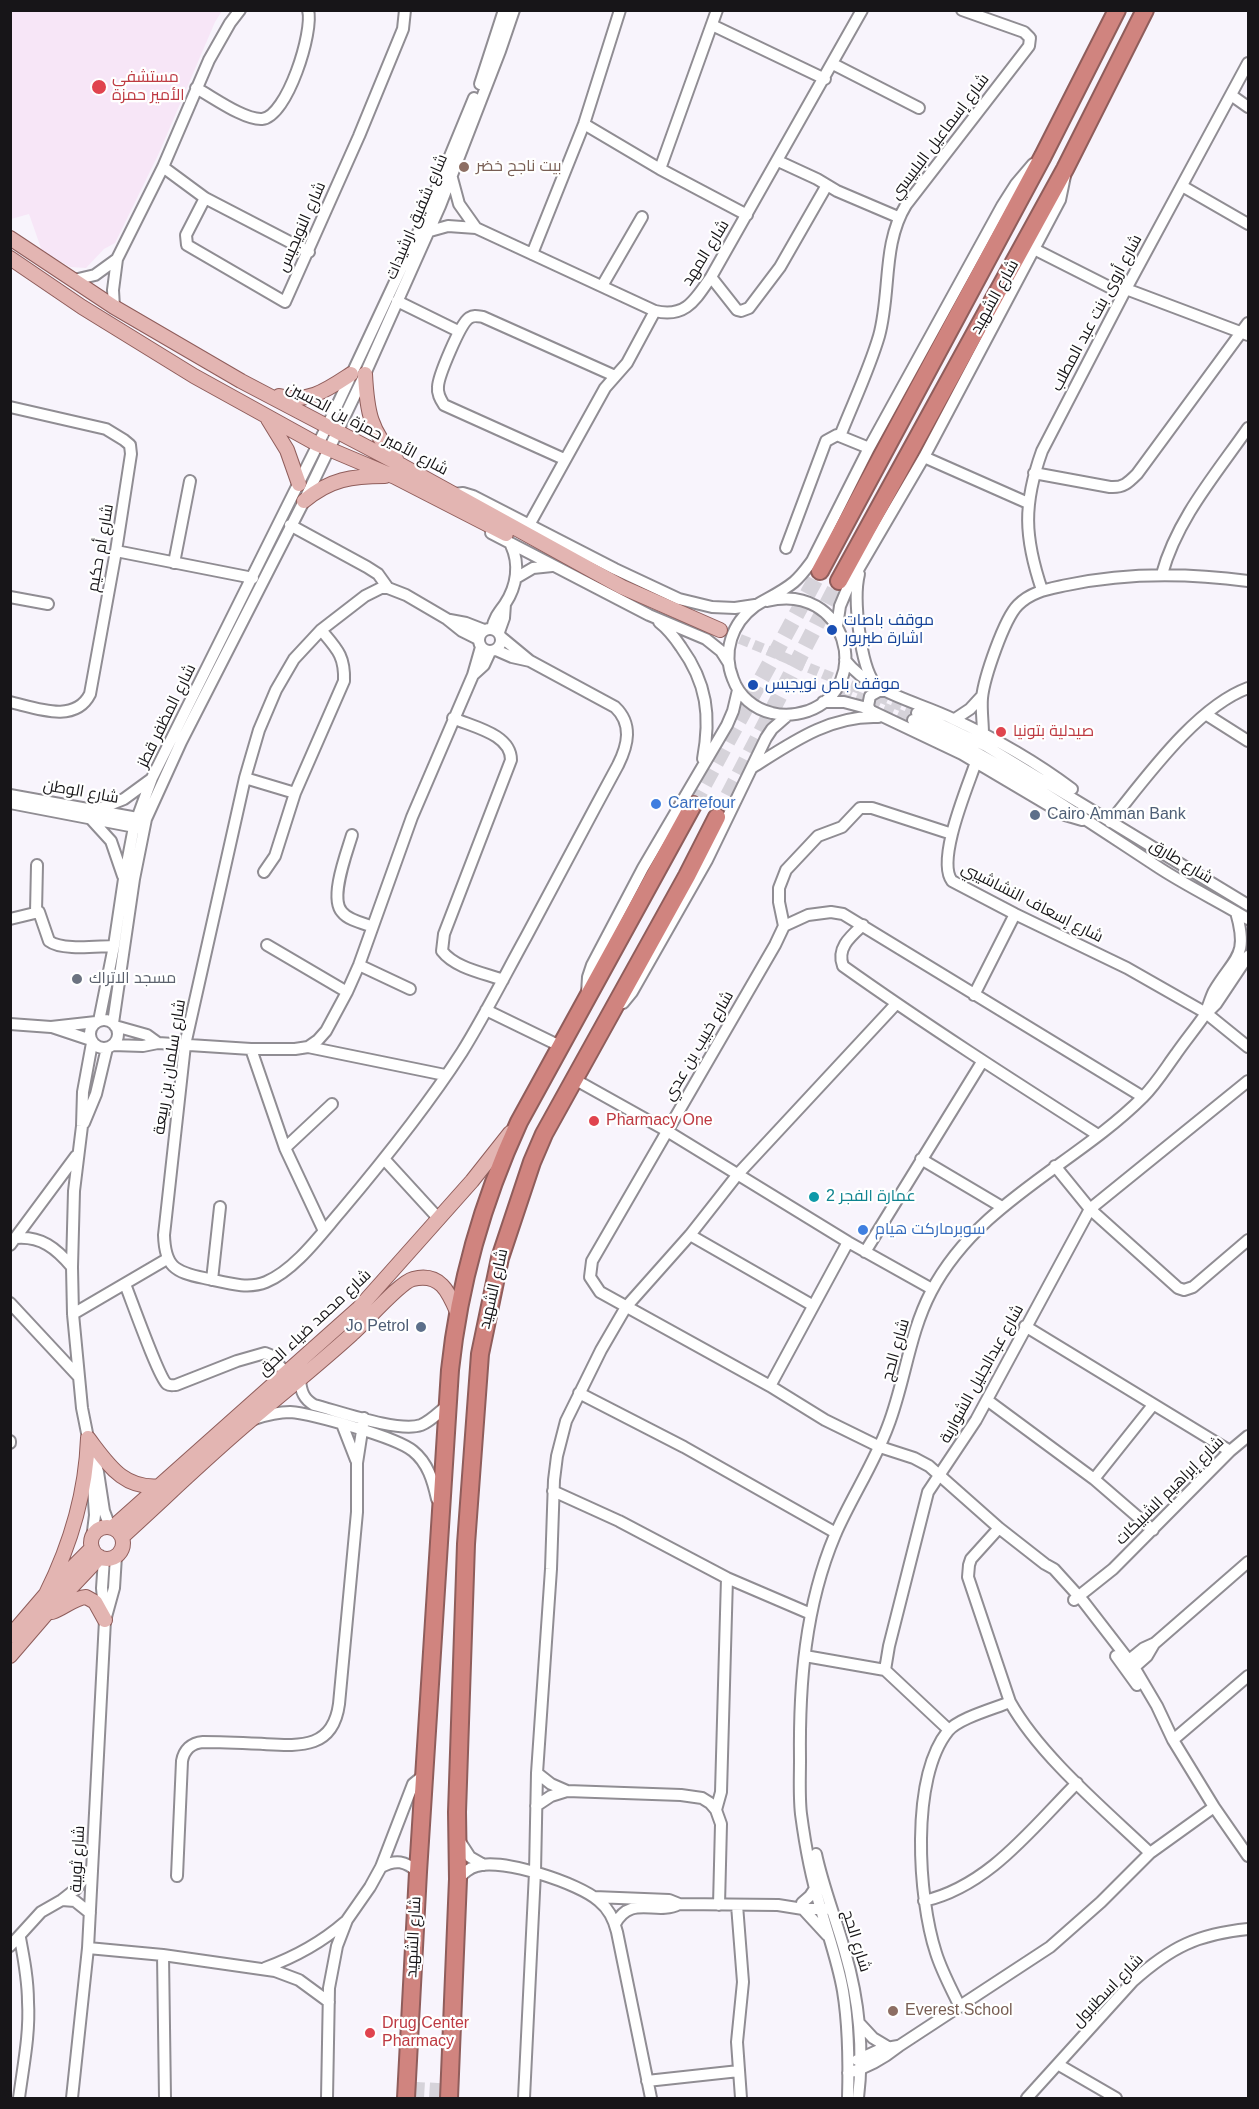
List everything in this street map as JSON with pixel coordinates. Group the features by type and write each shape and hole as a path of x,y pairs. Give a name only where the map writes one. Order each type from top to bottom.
{"highway":[{"name":"شارع الشهيد","path":"820,571 1043,156 1117,10"},
{"name":"شارع الشهيد","path":"839,581 1065,169 1145,10"},
{"name":"شارع الشهيد","path":"406,2098 450,1370 458,1314 473,1245 505,1151 519,1122 693,805"},
{"name":"شارع الشهيد","path":"449,2098 458,1879 466,1544 482,1344 500,1258 515,1209 540,1143 717,817"},
{"name":"شارع الشهيد","path":"417,2081 430,1788 428,1779 424,1775"},
{"name":"شارع الشهيد","path":"438,2083 453,1831 458,1812"}],"main road":[{"name":"شارع الأمير حمزة بن الحسين","path":"10,237 114,307 331,429 398,471 619,594 719,633"},
{"name":"شارع الأمير حمزة بن الحسين","path":"10,258 155,352 322,447 398,471"},
{"path":"260,390 283,397 311,397 358,374 374,428 398,471 344,479 320,488 304,501"},
{"path":"265,415 287,450 299,484"},
{"name":"شارع محمد ضياء الحق","path":"165,1490 359,1308 439,1219 519,1122"},
{"name":"شارع محمد ضياء الحق","path":"101,1552 101,1528 115,1531 300,1380 369,1319 407,1281 425,1278 442,1285 449,1291 458,1314"},
{"path":"359,1308 369,1319"},
{"path":"88,1438 109,1466 123,1478 165,1490"},
{"path":"46,1594 77,1520 87,1467 88,1438"},
{"path":"10,1636 46,1594 101,1552 122,1550 115,1531"},
{"path":"10,1656 101,1552"},
{"path":"47,1613 65,1607 78,1598 86,1597 95,1602 105,1620"}],"street":[{"path":"114,307 113,290 117,259 163,167 196,88 222,36 240,10"},
{"path":"196,88 254,118 272,116 281,105 299,63 309,31 309,10"},
{"name":"شارع النويجيس","path":"205,198 186,235 187,245 285,302 309,252 403,29 405,10"},
{"name":"شارع شفيق ارشيدات","path":"358,374 397,301 430,231 504,10"},
{"name":"شارع شفيق ارشيدات","path":"322,447 358,374 448,175 514,10"},
{"path":"532,254 584,124 620,10"},
{"path":"660,169 717,10"},
{"name":"شارع المهد","path":"430,231 448,226 476,228 655,311 670,313 684,309 693,303 711,277 862,10"},
{"name":"شارع إسماعيل البلبيسي","path":"840,436 879,335 885,308 887,272 898,217 1029,46 1030,38 1024,32 962,10"},
{"path":"712,25 825,79"},
{"name":"شارع أروى بنت عبد المطلب","path":"1042,590 1029,543 1028,503 1034,473 1042,451 1124,291 1248,63"},
{"path":"833,64 918,108"},
{"path":"1231,95 1248,107"},
{"path":"584,124 660,169 747,215"},
{"path":"728,663 730,640 741,620 793,583 808,567 869,448 1005,200 1024,174 1043,156"},
{"path":"778,160 898,217"},
{"path":"163,167 205,198 309,252"},
{"path":"837,626 843,597 924,457 1060,200 1065,169"},
{"path":"448,175 459,204 476,228"},
{"path":"711,277 737,310 748,308 769,283 790,251 827,185"},
{"path":"1182,186 1248,224"},
{"path":"602,286 642,218"},
{"path":"1034,249 1124,291 1246,330 1128,483 1119,487 1110,487 1034,473"},
{"path":"74,280 95,275 117,259"},
{"path":"397,301 458,331"},
{"path":"529,525 605,388 627,363 655,311"},
{"path":"564,459 444,405 439,397 437,386 458,331 466,320 474,316 483,317 615,376"},
{"name":"شارع أم حكيم","path":"10,407 106,429 130,445 131,454 90,694 80,707 60,712 10,702"},
{"path":"1162,574 1169,551 1191,512 1248,428"},
{"path":"786,548 822,446 833,435 869,448"},
{"name":"شارع المظفر قطز","path":"98,1021 114,946 124,879 152,778 299,484 322,447"},
{"name":"شارع المظفر قطز","path":"114,1024 140,823 304,501 322,447"},
{"path":"924,457 1028,503"},
{"path":"174,563 190,481"},
{"path":"464,494 473,496 615,569 690,603 723,608 762,603 789,597 812,603 837,626 842,637 845,660 839,683 823,702 801,714 778,715 760,709 738,690 728,663 721,651 711,642 649,615 460,516 452,499 464,494"},
{"path":"73,1314 167,1259 176,1270 192,1276 251,1286 267,1282 282,1274 324,1231 385,1160 462,1051 503,980 626,750 628,737 622,714 615,707 490,640 466,623 447,619 406,595 388,588 384,580 367,567 290,525"},
{"path":"308,1047 326,1031 347,992 359,965 371,926 412,817 453,718 490,640 504,618 506,603 516,578 516,559 511,544"},
{"path":"116,550 253,578"},
{"path":"863,563 857,586 857,604 866,667 880,689"},
{"path":"516,578 533,568 552,566"},
{"path":"983,734 982,696 1000,637 1010,614 1028,597 1042,590 1103,578 1162,574 1248,581"},
{"name":"شارع سلمان بن ربيعة","path":"167,1259 164,1244 165,1222 185,1045 245,778 260,730 276,690 294,659 321,630 365,596 381,588 388,588"},
{"path":"10,597 48,604"},
{"path":"649,615 665,626 697,671 707,707 708,726 702,766"},
{"path":"264,872 275,856 295,793 344,681 344,661 339,651 321,630"},
{"path":"823,702 848,703 871,711 976,762 1065,815 1076,819 1090,815 1085,800 1070,787 955,719 880,689 862,678 845,660"},
{"path":"1110,822 1180,739 1222,702 1248,688"},
{"path":"871,711 868,701 870,696 880,689"},
{"path":"588,997 587,984 592,965 643,868 731,716 738,690"},
{"path":"955,719 970,709 982,696"},
{"path":"610,1012 622,1004 632,992 707,860 766,738 772,729 788,715"},
{"path":"1206,715 1248,741"},
{"path":"752,768 783,748 830,724 858,717 883,717"},
{"name":"شارع طارق","path":"915,717 1090,815 1164,870 1248,919"},
{"path":"453,718 503,741 511,751 511,760 444,934 442,951 447,958 455,962 503,980"},
{"name":"شارع إسعاف النشاشيبي","path":"976,762 952,834 947,868 952,880 1127,968 1206,1013 1248,1047"},
{"path":"124,879 111,841 94,814 124,799 152,778"},
{"path":"245,778 295,793"},
{"name":"شارع الوطن","path":"10,795 140,823"},
{"name":"شارع الوطن","path":"10,803 94,814"},
{"path":"952,834 872,808 860,808 842,827 818,836 786,870 779,888 778,902 784,926 819,912 843,914 1143,1096"},
{"name":"شارع طارق","path":"1090,815 1110,822 1248,905"},
{"path":"352,835 339,884 337,904 346,917 371,926"},
{"path":"36,912 37,865"},
{"path":"10,919 36,912 41,915 49,941 53,944 114,946"},
{"name":"شارع الحج","path":"858,2098 862,2064 860,2024 848,1960 816,1887 801,1812 800,1718 805,1656 811,1614 825,1561 836,1533 880,1448 899,1394 911,1341 932,1289 962,1248 1002,1207 1098,1135 1143,1096 1158,1079 1206,1013 1214,992 1240,952 1242,933 1236,912"},
{"path":"974,995 1016,914"},
{"path":"863,925 842,948 843,966 982,1062 1098,1135"},
{"name":"شارع خبيب بن عدي","path":"784,926 591,1261 590,1277 593,1285 600,1292 825,1419 880,1448 914,1458 940,1474 999,1528 1045,1564 1052,1577 1078,1601 1129,1666 1214,1807 1248,1856"},
{"path":"267,945 347,992"},
{"name":"شارع الحج","path":"1206,1013 1216,1005 1248,957"},
{"path":"359,965 410,988"},
{"path":"524,2098 535,1872 537,1773 551,1569 553,1491 559,1444 566,1422 579,1393 626,1307 690,1235 738,1174 896,1004"},
{"path":"486,1010 560,1046"},
{"path":"11,1024 51,1027 106,1020 147,1035 158,1043"},
{"path":"98,1021 91,1028 74,1191 73,1314 78,1376 88,1438 98,1472 104,1511 115,1531"},
{"path":"82,1126 96,1094 110,1047 118,1036 114,1024"},
{"path":"51,1027 91,1041 102,1048 158,1043 251,1049 308,1047 445,1075"},
{"path":"251,1049 285,1148 324,1231"},
{"path":"866,1252 982,1062"},
{"path":"574,1079 667,1131 848,1242 932,1289"},
{"name":"شارع عبدالجليل الشواربة","path":"885,1670 928,1492 987,1400 1090,1209 1248,1082"},
{"path":"285,1148 332,1104"},
{"path":"12,1241 78,1153"},
{"path":"385,1160 439,1219"},
{"path":"921,1160 1002,1207"},
{"path":"1055,1166 1090,1209 1178,1288 1184,1290 1193,1287 1248,1240"},
{"path":"212,1280 220,1207"},
{"path":"690,1235 812,1305"},
{"path":"12,1241 34,1238 49,1245 72,1267"},
{"path":"770,1386 848,1242"},
{"path":"125,1284 165,1383 176,1385 237,1361 265,1353 270,1355 287,1374"},
{"path":"10,1303 78,1376"},
{"path":"1025,1326 1230,1451"},
{"path":"300,1380 303,1395 314,1405 402,1428 411,1428 429,1421 448,1405"},
{"path":"579,1393 684,1447 836,1533"},
{"path":"987,1400 1094,1479 1153,1530"},
{"path":"1094,1479 1153,1405"},
{"path":"251,1420 265,1415 288,1412 317,1416 394,1441 411,1449 430,1475 441,1515"},
{"path":"177,1876 182,1761 187,1749 203,1742 300,1746 320,1739 334,1724 339,1704 357,1512 357,1463 364,1418"},
{"path":"342,1424 357,1463"},
{"name":"شارع إبراهيم الشبيكات","path":"1078,1601 1248,1436"},
{"name":"شارع ثويبة","path":"72,2098 88,1948 105,1620 114,1588 101,1552 95,1515 91,1467 93,1458"},
{"path":"553,1491 619,1521 727,1578 811,1614"},
{"path":"999,1528 971,1559 968,1578 1010,1702 1032,1734 1077,1783 1150,1853"},
{"path":"1129,1666 1147,1656 1155,1643 1248,1562"},
{"path":"716,1810 721,1792 727,1578"},
{"path":"805,1656 885,1670 949,1730"},
{"path":"1173,1740 1248,1676"},
{"path":"960,2007 936,1954 924,1901 922,1802 938,1749 949,1730 958,1723 1010,1702"},
{"path":"537,1773 551,1784 567,1791"},
{"path":"327,2098 329,2002 333,1960 347,1920 381,1867 412,1787 418,1778 424,1775"},
{"path":"924,1901 953,1893 997,1865 1077,1783"},
{"path":"536,1806 551,1796 567,1791 702,1798 716,1810 721,1824 718,1905"},
{"name":"شارع الحج","path":"801,1795 845,2007 848,2098"},
{"path":"848,2068 888,2055 894,2046 960,2007 1050,1947 1101,1902 1150,1853 1214,1807"},
{"path":"459,1840 470,1857 484,1865 535,1872 594,1897 669,1900 680,1904 825,1905"},
{"path":"381,1867 398,1861 408,1864 418,1872"},
{"path":"458,1879 469,1869 484,1865"},
{"path":"10,1946 20,1938 41,1912 76,1889 92,1867"},
{"path":"802,1906 816,1887"},
{"path":"594,1897 609,1912 615,1924 651,2098"},
{"path":"62,1900 75,1901 90,1913"},
{"path":"615,1924 621,1916 634,1908 671,1907 680,1904"},
{"path":"737,1905 742,1982 737,2042 741,2098"},
{"path":"802,1906 831,1940"},
{"path":"263,1968 282,1962 316,1944 347,1920"},
{"name":"شارع اسطنبول","path":"1027,2098 1146,1969 1187,1942 1248,1925"},
{"path":"19,2098 29,2005 27,1976 20,1938"},
{"path":"88,1948 263,1968 298,1980 329,2002"},
{"path":"164,1955 165,2098"},
{"path":"860,2024 873,2038 894,2046"},
{"path":"1059,2065 1116,2098"},
{"path":"648,2081 739,2071"}],"shaded area":[{"name":"مستشفى الأمير حمزة","path":"11,10 222,11 215,22 159,153 115,243 104,249 86,268 70,267 42,251 29,214 11,219"}],"tunnel":[{"path":"693,805 820,571"},
{"path":"717,817 839,581"},
{"path":"726,633 917,713"},
{"path":"829,684 913,720"},
{"path":"416,2098 417,2081"},
{"path":"437,2098 438,2083"}],"place":[{"name":"مستشفى الأمير حمزة","path":"99,87"},
{"name":"بيت ناجح خضر","path":"464,167"},
{"name":"موقف باصات اشارة طبربور","path":"832,630"},
{"name":"موقف باص نويجيس","path":"753,685"},
{"name":"صيدلية بتونيا","path":"1001,732"},
{"name":"Carrefour","path":"656,804"},
{"name":"Cairo Amman Bank","path":"1035,815"},
{"name":"مسجد الاتراك","path":"77,979"},
{"name":"Pharmacy One","path":"594,1121"},
{"name":"عمارة الفجر 2","path":"814,1197"},
{"name":"سوبرماركت هيام","path":"863,1230"},
{"name":"Jo Petrol","path":"421,1327"},
{"name":"Everest School","path":"893,2011"},
{"name":"Drug Center Pharmacy","path":"370,2033"}]}
